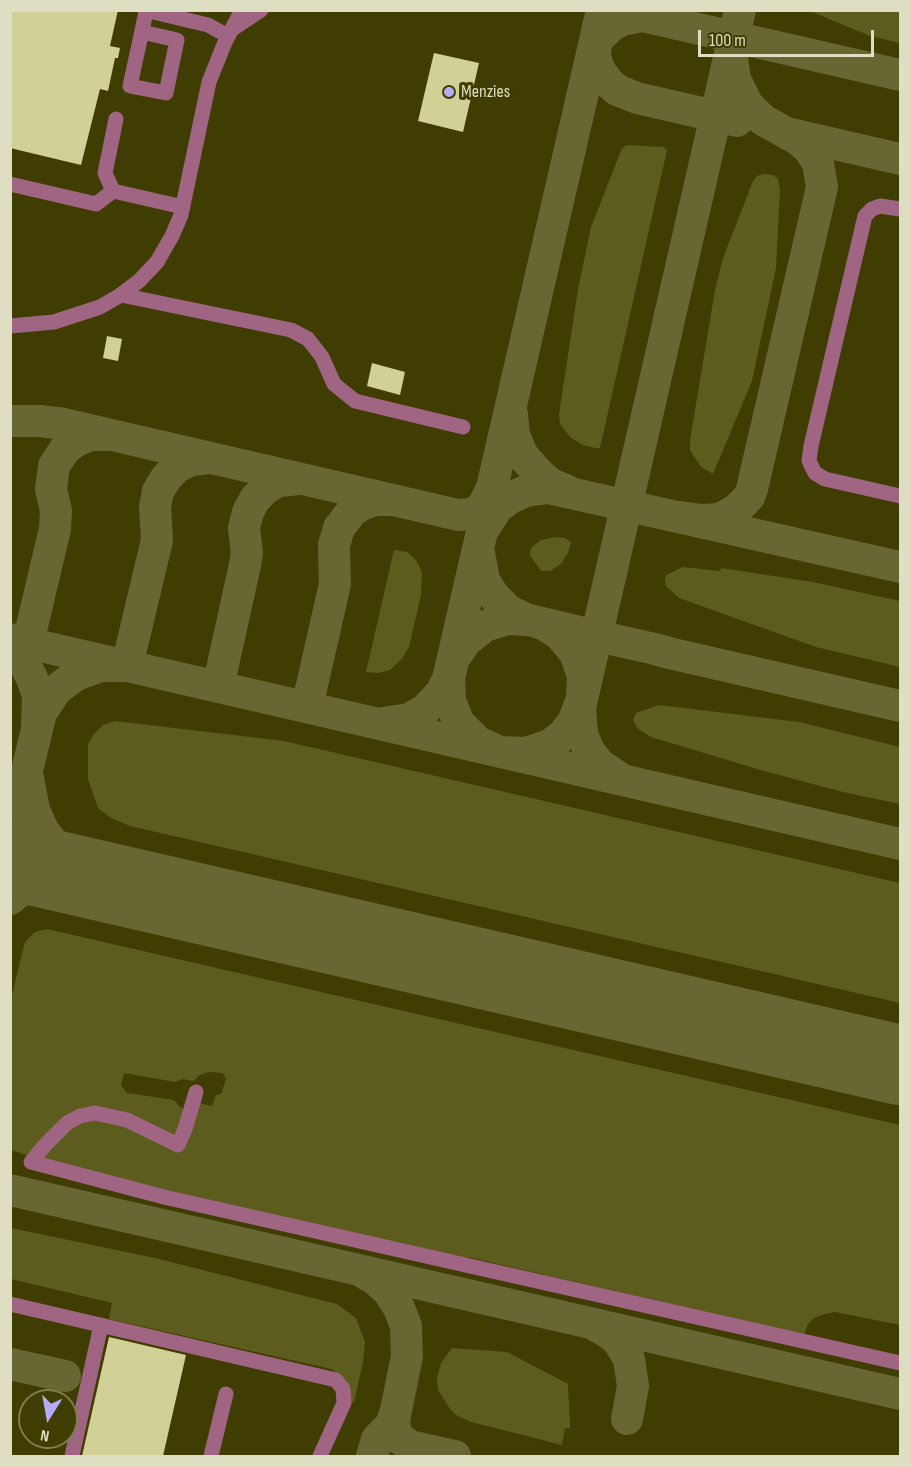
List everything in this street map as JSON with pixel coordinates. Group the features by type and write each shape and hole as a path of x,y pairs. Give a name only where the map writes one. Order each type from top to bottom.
{"street":[{"path":"10,326 62,320 100,307 139,281 156,262 172,236 183,207 209,82 230,33 243,10"},
{"path":"230,33 251,10"},
{"path":"230,33 261,10"},
{"path":"142,32 146,11 208,25 230,33"},
{"path":"113,191 105,173 116,120"},
{"path":"10,183 96,204 113,191"},
{"path":"113,191 183,207"},
{"path":"900,210 880,206 872,209 866,216 809,461 815,474 825,479 900,496"},
{"path":"121,295 291,330 308,339 322,357 334,384 355,401 464,427"},
{"path":"196,1092 178,1145 127,1120 95,1113 80,1116 67,1123 45,1144 31,1162 164,1197 900,1363"},
{"path":"10,1304 336,1380 343,1389 344,1404 320,1456"},
{"path":"72,1456 101,1325"},
{"path":"211,1456 226,1394"}],"shaded area":[{"path":"810,11 900,11 900,43 870,36"},
{"path":"627,145 663,147 667,150 600,448 595,448 583,445 571,438 560,424 559,414 578,289 591,227 622,148"},
{"path":"773,175 778,179 780,190 776,268 752,381 713,474 701,467 690,450 690,440 715,290 723,258 753,181 757,176"},
{"path":"555,537 565,538 571,542 568,553 561,564 550,571 541,571 530,555 530,551 541,540"},
{"path":"394,550 407,552 416,560 422,572 421,595 409,647 402,659 390,670 378,673 366,672"},
{"path":"683,567 720,571 721,568 813,582 900,601 900,667 816,647 679,598 666,586 665,581 666,575"},
{"path":"659,705 799,722 900,747 900,804 764,771 651,737 638,729 633,720 636,713"},
{"path":"115,721 284,741 900,883 900,1003 130,826 111,818 98,808 88,779 88,744 103,725"},
{"path":"47,929 900,1125 900,1325 835,1312 813,1319 808,1324 804,1335 468,1257 467,1260 179,1195 41,1159 46,1147 64,1130 77,1122 95,1117 107,1117 123,1123 179,1150 193,1118 195,1106 199,1103 212,1106 216,1095 221,1094 226,1079 223,1073 208,1072 198,1076 194,1081 183,1079 175,1082 124,1073 121,1085 127,1093 174,1100 187,1111 183,1127 177,1134 166,1135 121,1115 89,1110 66,1120 29,1156 11,1150 10,1003 25,942 35,932"},
{"path":"11,1228 155,1258 337,1304 356,1318 365,1342 354,1402 351,1402 351,1395 343,1377 331,1369 109,1319 112,1303 11,1279"},
{"path":"452,1348 507,1352 568,1384 570,1428 565,1428 562,1445 471,1422 456,1415 438,1390 437,1377 441,1363"}],"building":[{"path":"10,10 118,10 110,46 120,48 118,58 115,58 108,91 100,89 81,165 10,148"},
{"name":"Menzies","path":"434,53 479,63 463,132 418,121"},
{"path":"107,336 122,339 118,361 103,358"},
{"path":"372,363 405,372 400,395 367,386"},
{"path":"109,1337 186,1355 163,1456 82,1456"}],"taxiway":[{"path":"383,723 409,719 425,710 441,693 448,679 602,10"},
{"path":"618,777 599,764 589,751 582,734 580,708 740,10"},
{"path":"593,49 600,37 611,26 622,20 642,16 900,75"},
{"path":"595,44 595,57 600,71 617,90 637,98 737,121"},
{"path":"680,517 702,520 720,519 736,510 749,497 822,187 818,163 809,149 799,140 763,120 747,104 735,79 732,58"},
{"path":"791,134 900,159"},
{"path":"512,414 514,435 523,456 551,484 566,490"},
{"path":"10,421 64,424 458,515 471,514 482,508 492,488"},
{"path":"28,643 55,529 56,511 51,489 54,466 65,449 76,441 90,435 108,435"},
{"path":"10,840 41,713 56,690 76,675 101,666 127,666 157,540 155,507 158,491 177,467 191,460 210,458"},
{"path":"218,687 245,565 247,553 244,528 248,512 255,499 266,488 279,481 299,479"},
{"path":"485,527 497,508 510,498 526,491 548,488 900,567"},
{"path":"307,707 335,584 334,545 339,528 352,511 363,504 376,500 390,500"},
{"path":"479,553 484,580 493,595 509,611 528,620"},
{"path":"534,621 559,634 575,653 583,676 582,699 573,722 563,735 550,745 526,753 500,752 478,742 459,723 450,701 449,679 453,660 466,641 485,626 507,619 534,621 900,706"},
{"path":"10,639 900,844"},
{"path":"10,649 24,663 32,678 38,696 37,724"},
{"path":"28,778 34,810 43,830 55,846 71,861 90,873 138,889"},
{"path":"10,899 25,887 48,878 64,876 95,879"},
{"path":"10,1190 900,1394"},
{"path":"364,1273 375,1279 389,1292 406,1326 407,1356 394,1420 396,1436 410,1446 455,1456"},
{"path":"595,1325 612,1335 629,1359 633,1386 627,1419"},
{"path":"10,1364 65,1376"},
{"path":"372,1456 377,1439 391,1425 395,1413"}],"runway":[{"path":"10,860 900,1065"}],"place":[{"name":"Menzies","path":"449,92"}]}
